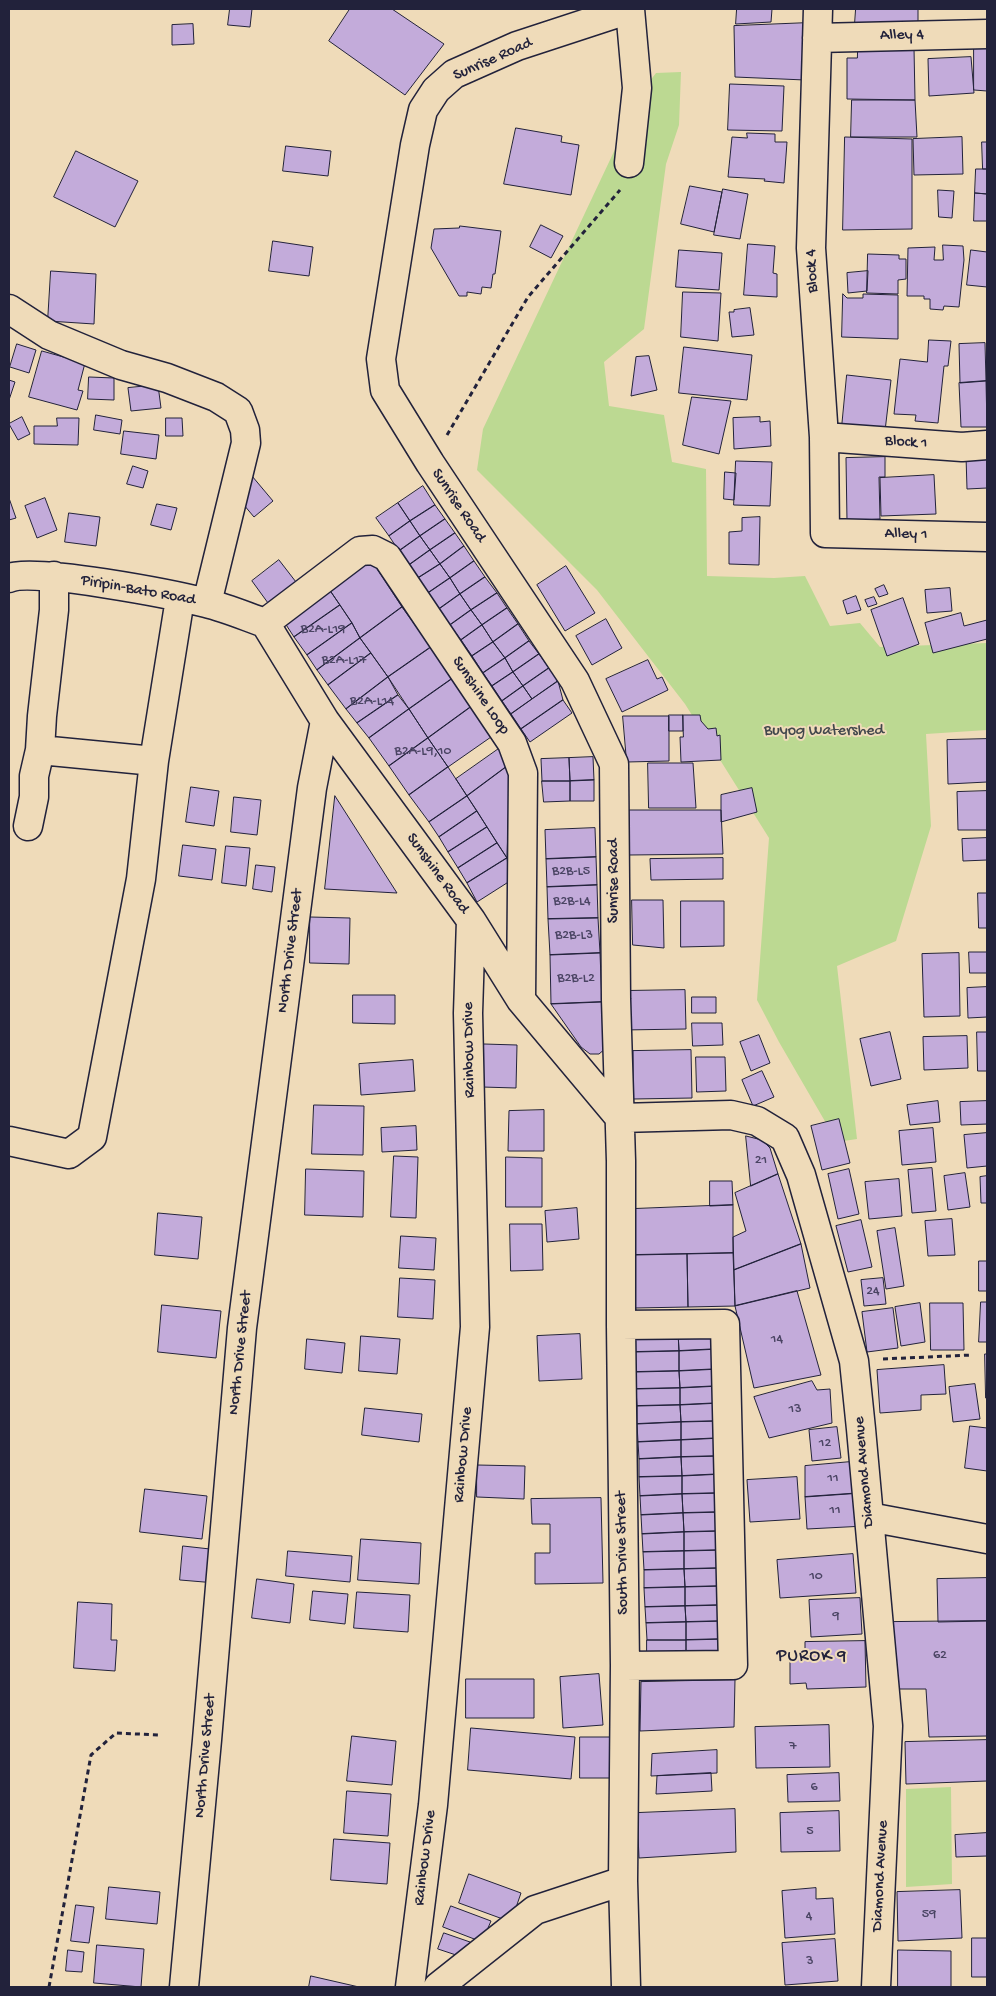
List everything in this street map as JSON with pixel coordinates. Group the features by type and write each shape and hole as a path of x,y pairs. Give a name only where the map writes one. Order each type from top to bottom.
{"street":[{"name":"Sunrise Road","path":"620,1118 616,999 614,764 575,681 430,463 385,390 381,359 415,145 423,110 436,90 454,74 517,46 630,9 637,88 629,163"},
{"name":"Block 4","path":"818,9 811,248 824,437 825,533"},
{"name":"Alley 4","path":"817,38 987,34"},
{"path":"9,309 49,335 121,365 167,378 216,397 238,411 245,430 246,442 206,603"},
{"name":"Block 1","path":"824,437 962,447 987,445"},
{"name":"Alley 1","path":"825,533 987,537"},
{"name":"Sunshine Loop","path":"265,623 360,551 373,550 387,557 512,743 523,773 521,1000"},
{"name":"Piripin-Bato Road","path":"9,578 16,575 54,576 176,596 206,603 265,623"},
{"path":"28,826 34,797 34,776 40,750 54,610 54,576"},
{"path":"9,1140 69,1154 92,1137 141,879 154,760 179,605 176,596"},
{"name":"Sunshine Road","path":"265,623 325,721 471,920 521,1000 620,1118"},
{"name":"North Drive Street","path":"184,1987 242,1328 312,788 325,721"},
{"path":"40,750 154,760"},
{"name":"Rainbow Drive","path":"410,1987 433,1804 475,1327 468,1013 471,920"},
{"name":"Diamond Avenue","path":"620,1118 730,1116 758,1121 785,1138 801,1175 854,1361 862,1429 888,1726 876,1987"},
{"name":"South Drive Street","path":"620,1118 625,1666 623,1881 626,1987"},
{"path":"621,1325 725,1324 733,1665 625,1666"},
{"path":"869,1517 987,1539"},
{"path":"438,1987 535,1910 623,1881"}],"path":[{"path":"430,463 528,297 603,210"},
{"path":"854,1361 972,1355"},
{"path":"48,1987 90,1755 116,1733 159,1735"}],"green space":[{"name":"Buyog Watershed","path":"681,72 679,125 666,164 644,329 604,362 609,406 664,415 672,462 706,469 707,576 774,578 805,576 830,626 860,623 880,647 987,643 987,730 926,734 931,826 896,941 837,966 857,1139 837,1142 757,1000 769,838 685,704 597,590 477,470 483,429 643,90 656,73"},
{"path":"951,1787 952,1884 906,1887 906,1789"}],"building":[{"path":"230,9 252,9 250,27 228,25"},
{"path":"350,9 392,9 444,44 405,95 329,41"},
{"path":"737,9 772,9 771,22 736,24"},
{"path":"856,9 918,9 918,25 870,25 855,23"},
{"path":"808,23 805,80 735,77 734,26"},
{"path":"193,24 194,44 172,45 172,25"},
{"path":"974,46 987,46 987,91 974,90"},
{"path":"858,48 914,48 915,100 847,99 847,58 857,58"},
{"path":"971,57 974,93 929,96 928,59"},
{"path":"730,84 784,86 782,131 728,130"},
{"path":"852,100 915,100 917,137 851,137"},
{"path":"516,128 562,136 561,142 579,145 571,195 504,184"},
{"path":"747,133 775,134 775,142 787,142 784,183 764,181 765,179 728,177 732,137 747,138"},
{"path":"845,137 912,139 912,229 843,230"},
{"path":"962,137 963,174 914,175 913,139"},
{"path":"982,142 987,142 987,169 983,169"},
{"path":"286,146 331,151 328,176 283,171"},
{"path":"76,151 138,181 115,227 54,197"},
{"path":"976,169 987,169 987,194 975,193"},
{"path":"690,186 722,192 714,232 681,224"},
{"path":"723,189 748,194 740,239 714,235"},
{"path":"938,190 954,191 952,218 939,217"},
{"path":"975,193 987,194 987,221 974,221"},
{"path":"541,225 563,236 551,258 530,247"},
{"path":"460,226 501,231 495,274 493,274 491,288 482,287 481,294 467,292 467,296 459,296 431,248 434,229 459,228"},
{"path":"273,241 313,247 309,276 269,271"},
{"path":"748,244 775,246 773,273 777,274 777,297 744,295"},
{"path":"943,245 963,246 964,260 959,307 944,306 943,310 930,309 930,299 924,299 924,296 907,296 908,248 935,247 934,260 943,260"},
{"path":"679,250 722,253 719,290 676,287"},
{"path":"971,250 987,252 987,287 967,285"},
{"path":"868,254 899,255 899,259 906,259 906,279 898,280 898,294 867,293"},
{"path":"51,271 96,274 94,324 48,321"},
{"path":"868,271 867,291 848,293 847,273"},
{"path":"683,292 721,293 718,341 681,337"},
{"path":"843,294 847,298 863,298 863,294 898,295 898,339 842,337"},
{"path":"750,308 754,335 732,337 729,312"},
{"path":"929,340 951,341 948,366 944,366 938,423 915,421 916,415 894,414 900,359 927,362"},
{"path":"985,343 986,381 960,383 959,344"},
{"path":"17,344 36,350 29,373 10,367"},
{"path":"684,347 752,355 747,400 679,393"},
{"path":"42,351 85,363 78,390 83,391 77,410 29,397"},
{"path":"649,356 657,390 631,396 636,357"},
{"path":"847,375 891,380 885,431 842,427"},
{"path":"89,377 114,378 114,400 88,399"},
{"path":"9,380 15,382 9,400"},
{"path":"986,381 987,427 961,427 959,383"},
{"path":"158,385 161,408 131,411 128,388"},
{"path":"692,397 731,401 719,454 683,445"},
{"path":"96,415 122,420 120,434 94,430"},
{"path":"22,417 30,434 18,440 9,424"},
{"path":"760,417 760,422 770,421 771,446 734,449 733,418"},
{"path":"57,418 79,418 78,445 34,444 34,426 57,426"},
{"path":"166,418 182,418 183,436 166,436"},
{"path":"124,431 159,435 156,459 121,454"},
{"path":"987,454 987,488 967,489 966,456"},
{"path":"885,457 885,477 879,477 880,519 847,521 846,458"},
{"path":"736,461 772,462 770,506 734,505"},
{"path":"133,466 148,471 143,488 127,484"},
{"path":"725,472 736,473 734,500 724,499"},
{"path":"934,475 936,514 881,516 880,478"},
{"path":"252,476 273,501 254,517 233,492"},
{"path":"423,486 435,505 410,521 398,503"},
{"path":"9,498 16,518 9,520"},
{"path":"45,498 57,530 37,538 25,506"},
{"path":"398,503 410,521 389,536 376,518"},
{"path":"157,504 177,508 171,530 151,525"},
{"path":"435,505 445,519 420,536 410,521"},
{"path":"69,513 100,517 96,546 65,542"},
{"path":"760,517 759,565 729,564 729,532 742,531 742,518"},
{"path":"445,519 455,533 430,550 420,536"},
{"path":"410,521 420,536 399,551 389,536"},
{"path":"455,533 464,546 440,564 430,550"},
{"path":"420,536 430,550 409,565 399,551"},
{"path":"464,546 474,561 450,578 440,564"},
{"path":"430,550 440,564 418,578 409,565"},
{"path":"279,560 296,582 268,603 252,581"},
{"path":"474,561 485,577 460,594 450,578"},
{"path":"367,562 374,564 402,607 360,638 329,589"},
{"path":"440,564 450,578 428,593 418,578"},
{"path":"566,566 595,613 565,631 537,585"},
{"path":"485,577 497,593 471,610 460,594"},
{"path":"450,578 460,594 439,609 428,593"},
{"path":"884,585 888,594 879,597 875,589"},
{"path":"950,588 952,611 927,613 925,590"},
{"path":"329,589 340,605 294,637 283,620"},
{"path":"497,593 507,608 482,625 471,610"},
{"path":"460,594 471,610 450,625 439,609"},
{"path":"856,596 861,610 847,614 843,601"},
{"path":"874,597 877,604 868,607 865,600"},
{"path":"903,598 919,644 887,656 871,610"},
{"path":"340,605 352,623 307,655 294,637"},
{"path":"402,607 431,647 388,677 360,638"},
{"path":"507,608 518,624 493,642 482,625"},
{"path":"471,610 482,625 461,640 450,625"},
{"path":"961,613 964,626 987,620 987,639 933,653 925,623"},
{"path":"606,619 622,648 592,665 576,636"},
{"path":"352,623 360,638 317,670 307,655"},
{"path":"518,624 529,641 505,658 493,642"},
{"path":"482,625 493,642 472,656 461,640"},
{"path":"360,638 371,653 328,685 317,670"},
{"path":"529,641 539,654 513,672 505,658"},
{"path":"493,642 505,658 483,673 472,656"},
{"path":"431,647 453,678 409,709 388,677"},
{"path":"371,653 388,677 346,709 328,685"},
{"path":"539,654 549,668 523,686 513,672"},
{"path":"505,658 513,672 492,686 483,673"},
{"path":"648,660 657,679 662,677 668,690 622,712 606,679"},
{"path":"549,668 558,681 532,699 523,686"},
{"path":"513,672 523,686 502,701 492,686"},
{"path":"388,677 398,695 357,723 346,709"},
{"path":"453,678 472,706 428,738 409,709"},
{"path":"558,681 563,700 521,729 511,714"},
{"path":"523,686 532,699 511,714 502,701"},
{"path":"398,695 409,709 369,738 357,723"},
{"path":"563,700 572,713 530,742 521,729"},
{"path":"472,706 491,737 448,767 428,738"},
{"path":"409,709 428,738 389,766 369,738"},
{"path":"669,715 683,715 683,731 669,731"},
{"path":"683,715 700,715 701,721 708,729 716,728 717,736 720,735 721,760 681,762 680,737 683,737"},
{"path":"623,716 669,716 669,761 627,762"},
{"path":"428,738 448,767 409,795 389,766"},
{"path":"987,739 987,782 948,784 947,740"},
{"path":"500,748 510,764 467,796 456,779"},
{"path":"593,757 594,780 570,781 569,758"},
{"path":"569,758 570,781 542,781 541,759"},
{"path":"648,763 693,763 696,808 649,808"},
{"path":"510,764 507,858 467,796"},
{"path":"448,767 467,796 429,822 409,795"},
{"path":"594,780 594,801 570,801 570,781"},
{"path":"542,781 570,781 570,801 544,802"},
{"path":"191,787 219,791 214,826 186,822"},
{"path":"752,788 757,812 721,822 721,795"},
{"path":"987,791 987,830 958,830 957,792"},
{"path":"335,796 397,893 325,889"},
{"path":"467,796 477,811 439,837 429,822"},
{"path":"234,797 261,800 257,835 231,832"},
{"path":"629,810 721,810 723,854 629,855"},
{"path":"477,811 487,827 448,852 439,837"},
{"path":"487,827 497,843 458,868 448,852"},
{"path":"595,828 596,857 546,859 545,830"},
{"path":"987,838 987,860 963,861 962,839"},
{"path":"497,843 507,858 467,883 458,868"},
{"path":"183,845 216,849 212,880 179,876"},
{"path":"226,846 250,848 246,886 222,883"},
{"path":"596,857 597,885 547,887 546,859"},
{"path":"507,858 510,881 477,902 467,883"},
{"path":"723,858 723,879 651,880 650,859"},
{"path":"256,865 275,867 272,892 253,889"},
{"path":"597,885 598,918 548,919 547,887"},
{"path":"978,893 987,893 987,928 979,928"},
{"path":"632,900 663,900 664,948 633,945"},
{"path":"681,901 724,901 724,946 681,947"},
{"path":"310,917 350,918 349,964 310,963"},
{"path":"598,918 600,953 550,955 548,919"},
{"path":"969,952 987,952 987,973 970,973"},
{"path":"600,953 602,1002 551,1004 550,955"},
{"path":"959,953 960,1016 924,1017 922,954"},
{"path":"987,987 987,1017 968,1018 967,988"},
{"path":"685,990 686,1029 623,1030 622,991"},
{"path":"353,995 395,995 395,1024 353,1023"},
{"path":"692,997 716,997 716,1013 692,1013"},
{"path":"602,1002 606,1048 599,1054 590,1054 581,1047 551,1004"},
{"path":"692,1023 722,1023 723,1045 693,1046"},
{"path":"890,1032 901,1079 871,1086 860,1039"},
{"path":"977,1032 987,1032 987,1071 978,1071"},
{"path":"759,1035 770,1063 751,1071 740,1042"},
{"path":"967,1036 968,1068 924,1070 923,1037"},
{"path":"484,1044 517,1045 516,1088 482,1087"},
{"path":"691,1050 692,1098 633,1099 633,1051"},
{"path":"696,1057 725,1057 726,1091 697,1092"},
{"path":"413,1060 415,1091 361,1095 359,1064"},
{"path":"762,1071 774,1097 753,1106 742,1080"},
{"path":"938,1101 940,1122 910,1125 907,1105"},
{"path":"987,1101 987,1124 961,1125 960,1102"},
{"path":"314,1105 364,1106 363,1155 312,1154"},
{"path":"544,1110 544,1151 508,1151 509,1111"},
{"path":"839,1119 850,1163 822,1170 811,1126"},
{"path":"416,1126 417,1150 382,1152 381,1128"},
{"path":"933,1128 936,1162 902,1165 899,1131"},
{"path":"987,1133 987,1166 967,1168 964,1135"},
{"path":"746,1136 762,1140 770,1148 778,1174 751,1186"},
{"path":"394,1156 418,1157 416,1218 391,1217"},
{"path":"506,1157 542,1158 542,1207 506,1207"},
{"path":"932,1168 936,1211 912,1213 908,1170"},
{"path":"306,1169 364,1171 363,1217 305,1215"},
{"path":"849,1169 859,1214 838,1219 828,1174"},
{"path":"965,1173 970,1207 948,1210 944,1176"},
{"path":"778,1174 801,1244 734,1270 733,1237 746,1231 735,1193"},
{"path":"987,1176 987,1203 981,1203 980,1177"},
{"path":"899,1179 902,1216 869,1219 865,1182"},
{"path":"710,1181 732,1181 733,1205 710,1206"},
{"path":"733,1205 733,1253 634,1255 633,1209"},
{"path":"577,1208 579,1239 547,1242 545,1211"},
{"path":"158,1213 202,1217 198,1259 155,1255"},
{"path":"952,1219 955,1255 928,1256 925,1221"},
{"path":"861,1220 872,1267 848,1272 836,1226"},
{"path":"510,1224 542,1224 543,1270 511,1271"},
{"path":"895,1228 904,1286 886,1289 877,1231"},
{"path":"401,1236 436,1238 434,1270 399,1268"},
{"path":"801,1244 810,1288 735,1306 734,1270"},
{"path":"733,1253 735,1306 688,1307 687,1254"},
{"path":"687,1254 688,1307 635,1308 634,1255"},
{"path":"979,1261 987,1261 987,1291 979,1291"},
{"path":"400,1278 435,1280 433,1319 398,1317"},
{"path":"883,1278 886,1304 864,1306 861,1280"},
{"path":"797,1291 821,1375 754,1388 735,1306"},
{"path":"981,1302 987,1302 987,1342 979,1342"},
{"path":"920,1303 925,1342 901,1346 895,1307"},
{"path":"930,1303 963,1303 964,1350 931,1350"},
{"path":"162,1305 221,1311 216,1358 158,1352"},
{"path":"893,1308 898,1348 867,1352 862,1312"},
{"path":"718,1330 719,1349 679,1351 678,1332"},
{"path":"678,1332 679,1351 635,1352 635,1333"},
{"path":"580,1334 582,1379 539,1381 537,1336"},
{"path":"361,1336 400,1339 397,1374 359,1371"},
{"path":"307,1339 345,1343 342,1373 305,1369"},
{"path":"719,1349 720,1369 679,1371 679,1351"},
{"path":"679,1351 679,1371 636,1372 635,1352"},
{"path":"985,1354 987,1354 987,1398 986,1398"},
{"path":"944,1365 946,1394 921,1395 921,1410 880,1413 877,1370"},
{"path":"720,1369 720,1386 680,1388 679,1371"},
{"path":"679,1371 680,1388 636,1389 636,1372"},
{"path":"812,1381 817,1390 830,1389 832,1423 769,1438 754,1397"},
{"path":"975,1384 980,1419 953,1422 949,1387"},
{"path":"720,1386 721,1403 680,1405 680,1388"},
{"path":"680,1388 680,1405 637,1406 636,1389"},
{"path":"721,1403 722,1421 681,1422 680,1405"},
{"path":"680,1405 681,1422 637,1424 637,1406"},
{"path":"365,1408 422,1414 419,1442 362,1435"},
{"path":"722,1421 722,1438 681,1440 681,1422"},
{"path":"681,1422 681,1440 638,1442 637,1424"},
{"path":"970,1426 987,1428 987,1471 965,1468"},
{"path":"837,1427 841,1458 812,1461 809,1430"},
{"path":"722,1438 723,1456 681,1457 681,1440"},
{"path":"681,1440 681,1457 639,1459 638,1442"},
{"path":"723,1456 724,1474 682,1476 681,1457"},
{"path":"681,1457 682,1476 639,1477 639,1459"},
{"path":"862,1461 862,1493 805,1497 805,1466"},
{"path":"477,1465 525,1466 524,1499 477,1497"},
{"path":"724,1474 724,1493 682,1494 682,1476"},
{"path":"682,1476 682,1494 640,1496 639,1477"},
{"path":"797,1477 800,1519 750,1522 747,1480"},
{"path":"145,1489 207,1496 202,1539 140,1532"},
{"path":"724,1493 725,1512 683,1513 682,1494"},
{"path":"862,1493 865,1526 807,1529 805,1497"},
{"path":"682,1494 683,1513 641,1515 640,1496"},
{"path":"601,1498 603,1583 535,1584 535,1553 550,1553 550,1524 532,1524 531,1499"},
{"path":"725,1512 725,1531 684,1532 683,1513"},
{"path":"683,1513 684,1532 642,1534 641,1515"},
{"path":"725,1531 726,1550 684,1551 684,1532"},
{"path":"684,1532 684,1551 643,1552 642,1534"},
{"path":"361,1539 421,1543 419,1584 358,1580"},
{"path":"183,1546 219,1550 216,1583 180,1580"},
{"path":"726,1550 726,1568 684,1569 684,1551"},
{"path":"288,1551 352,1556 350,1582 286,1576"},
{"path":"684,1551 684,1569 644,1570 643,1552"},
{"path":"853,1554 856,1593 780,1598 777,1560"},
{"path":"726,1568 726,1586 685,1587 684,1569"},
{"path":"684,1569 685,1587 644,1588 644,1570"},
{"path":"987,1578 987,1621 938,1622 937,1579"},
{"path":"257,1579 294,1584 290,1623 252,1618"},
{"path":"726,1586 726,1605 685,1606 685,1587"},
{"path":"685,1587 685,1606 645,1607 644,1588"},
{"path":"313,1591 348,1594 345,1624 310,1620"},
{"path":"357,1592 410,1595 408,1632 354,1628"},
{"path":"860,1598 862,1634 811,1637 809,1600"},
{"path":"78,1602 112,1604 111,1640 117,1640 115,1671 74,1668"},
{"path":"726,1605 727,1621 686,1622 685,1606"},
{"path":"685,1606 686,1622 646,1623 645,1607"},
{"path":"727,1621 727,1639 686,1640 686,1622"},
{"path":"987,1621 987,1736 929,1737 926,1689 894,1689 892,1622"},
{"path":"686,1622 686,1640 647,1640 646,1623"},
{"path":"727,1639 727,1657 686,1658 686,1640"},
{"path":"647,1640 686,1640 686,1658 647,1659"},
{"path":"865,1641 866,1687 807,1689 806,1683 790,1684 790,1659 805,1658 805,1642"},
{"path":"599,1674 603,1725 563,1728 560,1677"},
{"path":"466,1679 534,1679 534,1718 466,1718"},
{"path":"735,1680 734,1727 640,1731 641,1682"},
{"path":"829,1725 830,1767 756,1768 755,1727"},
{"path":"471,1728 575,1737 571,1779 468,1770"},
{"path":"352,1736 396,1741 392,1785 347,1781"},
{"path":"580,1737 611,1737 611,1778 580,1778"},
{"path":"987,1740 987,1781 906,1784 905,1742"},
{"path":"717,1750 717,1773 651,1776 652,1754"},
{"path":"711,1773 712,1791 656,1794 657,1776"},
{"path":"839,1773 840,1801 788,1802 787,1775"},
{"path":"347,1791 391,1794 388,1836 344,1833"},
{"path":"735,1809 736,1852 639,1858 637,1813"},
{"path":"839,1811 840,1851 781,1852 780,1813"},
{"path":"987,1833 987,1856 956,1857 955,1835"},
{"path":"334,1839 390,1843 387,1884 331,1880"},
{"path":"469,1874 521,1893 511,1922 459,1903"},
{"path":"109,1887 160,1892 157,1924 106,1919"},
{"path":"816,1888 816,1899 833,1898 835,1934 785,1938 782,1891"},
{"path":"960,1890 962,1938 898,1941 897,1892"},
{"path":"76,1905 94,1907 89,1943 71,1941"},
{"path":"451,1906 491,1921 482,1942 443,1927"},
{"path":"444,1933 470,1942 465,1958 438,1949"},
{"path":"972,1938 987,1938 987,1977 972,1977"},
{"path":"835,1939 838,1981 785,1985 782,1943"},
{"path":"97,1945 144,1949 141,1987 94,1983"},
{"path":"68,1950 84,1952 82,1972 66,1971"},
{"path":"898,1950 951,1951 951,1987 898,1987"},
{"path":"311,1976 359,1987 309,1987"}],"district":[{"name":"PUROK 9","path":"812,1657"}]}
